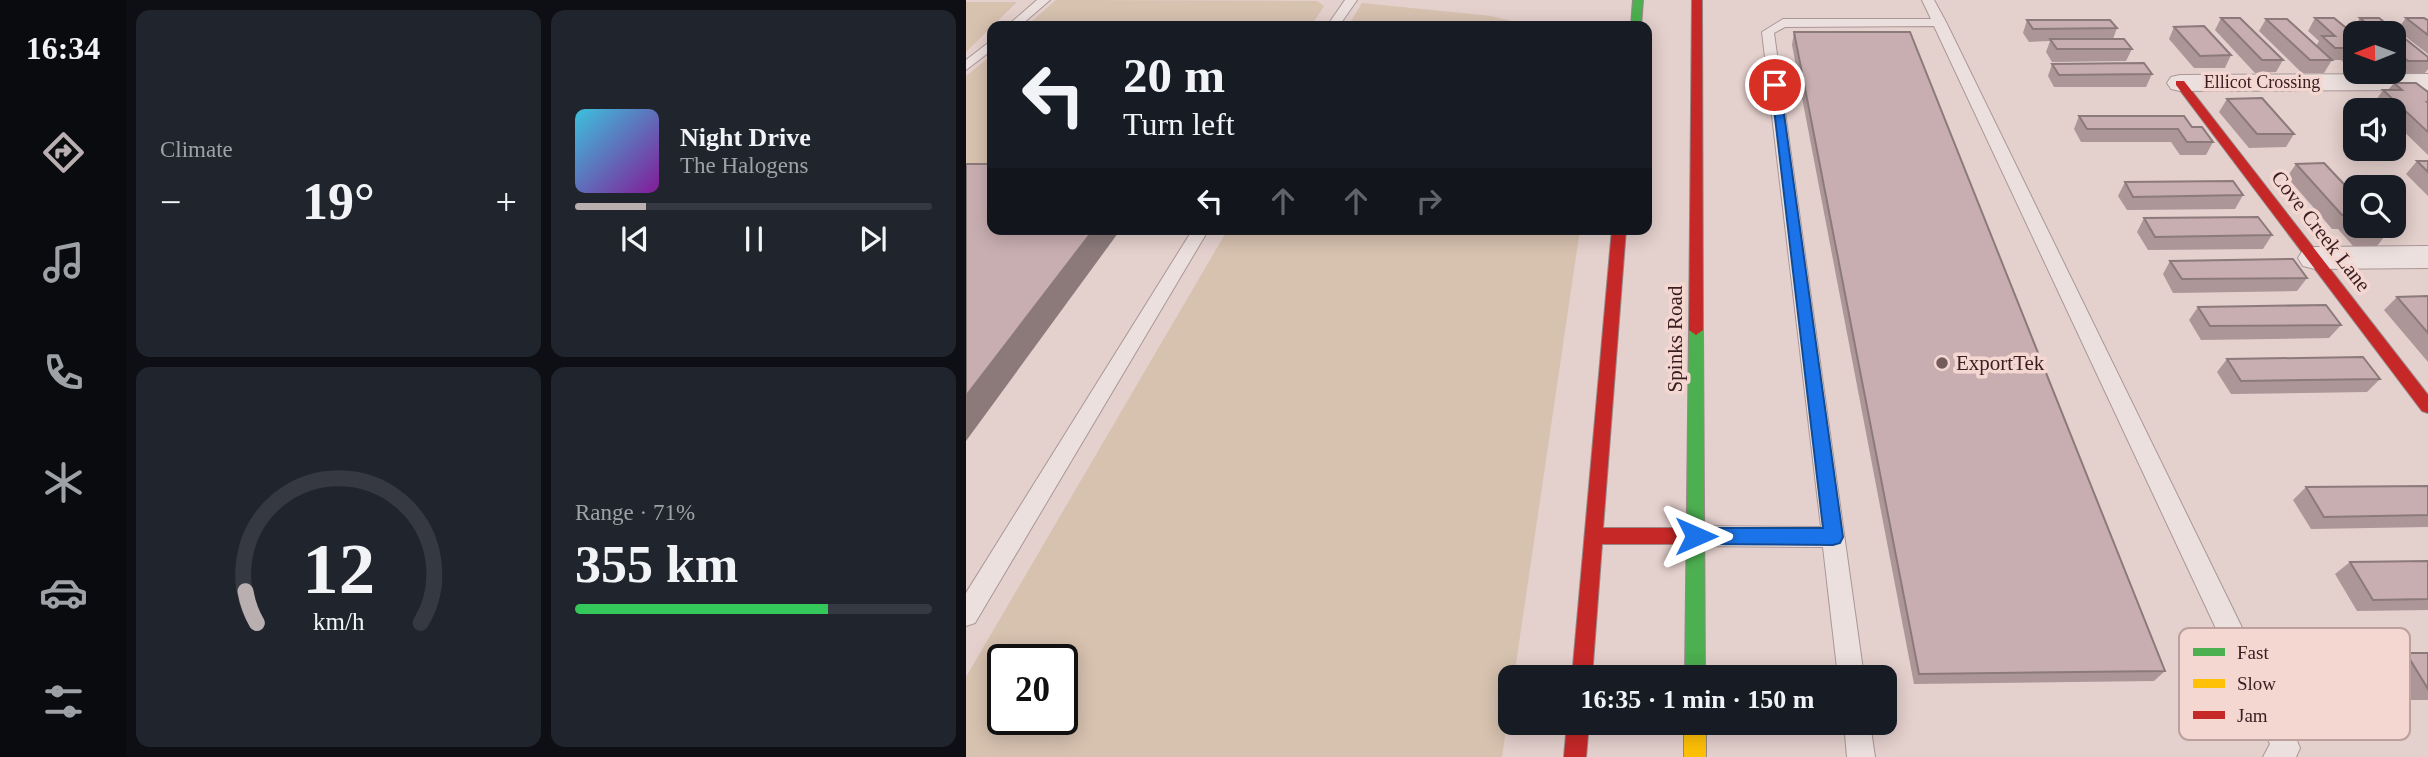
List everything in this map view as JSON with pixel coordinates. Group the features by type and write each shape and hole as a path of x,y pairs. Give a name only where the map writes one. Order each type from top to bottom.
{"main road":[{"path":"1636,21 1638,0"},
{"name":"Spinks Road","path":"1695,665 1697,0"},
{"name":"Cove Creek Lane","path":"2180,83 2428,407"},
{"path":"1583,665 1619,235"},
{"path":"1594,536 1696,536"},
{"path":"1575,757 1577,735"},
{"path":"1695,735 1695,757"}],"street":[{"name":"Ellicot Crossing","path":"2180,83 2428,82"},
{"path":"2315,258 2428,257"}],"lane":[{"path":"1019,21 1044,0"},
{"path":"1337,21 1351,0"},
{"path":"1928,0 2229,628"},
{"path":"1849,665 1768,32 1783,23 1940,22"},
{"path":"966,66 987,48"},
{"path":"966,615 1197,235"},
{"path":"1696,536 1833,537"},
{"path":"1858,735 1861,757"},
{"path":"2277,757 2286,748 2282,740"}],"shaded area":[{"path":"1056,0 1317,1 1324,6 1314,21 1032,21"},
{"path":"966,2 1017,2 998,21 987,21 987,31 966,52"},
{"path":"1362,3 1491,16 1511,21 1351,21"},
{"path":"987,59 987,174 966,174 966,76"},
{"path":"1224,235 1579,235 1516,665 1498,665 1498,735 1505,735 1502,757 966,757 966,677"}],"building":[{"path":"2221,18 2240,18 2283,60 2262,60"},
{"path":"2315,18 2334,18 2343,25 2343,48 2335,48 2322,36 2335,36"},
{"path":"2360,18 2379,18 2383,21 2363,21"},
{"path":"2406,18 2428,20 2428,35"},
{"path":"2266,19 2287,19 2332,60 2310,60"},
{"path":"2027,20 2110,20 2117,28 2033,29"},
{"path":"2204,26 2231,55 2200,56 2174,27"},
{"name":"ExportTek","path":"1794,32 1910,32 2165,671 1919,674"},
{"path":"2050,39 2124,39 2132,49 2057,49"},
{"path":"2406,39 2428,57 2428,61 2408,61"},
{"path":"2144,63 2152,74 2059,75 2052,64"},
{"path":"2416,83 2428,92 2428,132 2406,111 2406,98 2392,98 2383,90 2402,90 2395,84"},
{"path":"2262,98 2294,134 2257,134 2227,99"},
{"path":"2079,116 2184,116 2192,127 2202,127 2213,142 2187,142 2178,129 2087,129"},
{"path":"2417,161 2428,161 2428,172"},
{"path":"2324,163 2343,183 2343,215 2342,215 2296,164"},
{"path":"966,164 987,164 987,235 1089,235 966,396"},
{"path":"2233,181 2243,195 2133,197 2125,182"},
{"path":"2258,217 2272,235 2155,237 2144,218"},
{"path":"2293,259 2307,278 2182,279 2170,261"},
{"path":"2428,296 2428,333 2397,297"},
{"path":"2326,305 2341,325 2210,326 2198,307"},
{"path":"2363,357 2380,379 2241,381 2227,359"},
{"path":"2428,486 2428,515 2324,517 2306,487"},
{"path":"2428,561 2428,599 2373,600 2350,562"},
{"path":"2410,653 2428,653 2428,689 2410,660"}],"traffic: fast":[{"path":"1636,21 1638,0"},
{"path":"1695,665 1696,330"}],"traffic: slow":[{"path":"1695,735 1695,757"}],"traffic: jam":[{"path":"1696,330 1697,0"},
{"path":"2180,83 2428,407"},
{"path":"1583,665 1619,235"},
{"path":"1594,536 1696,536"},
{"path":"1575,757 1577,735"}],"place":[{"name":"ExportTek","path":"1942,363"}],"route":[{"path":"1696,536 1833,537 1775,85"}]}
